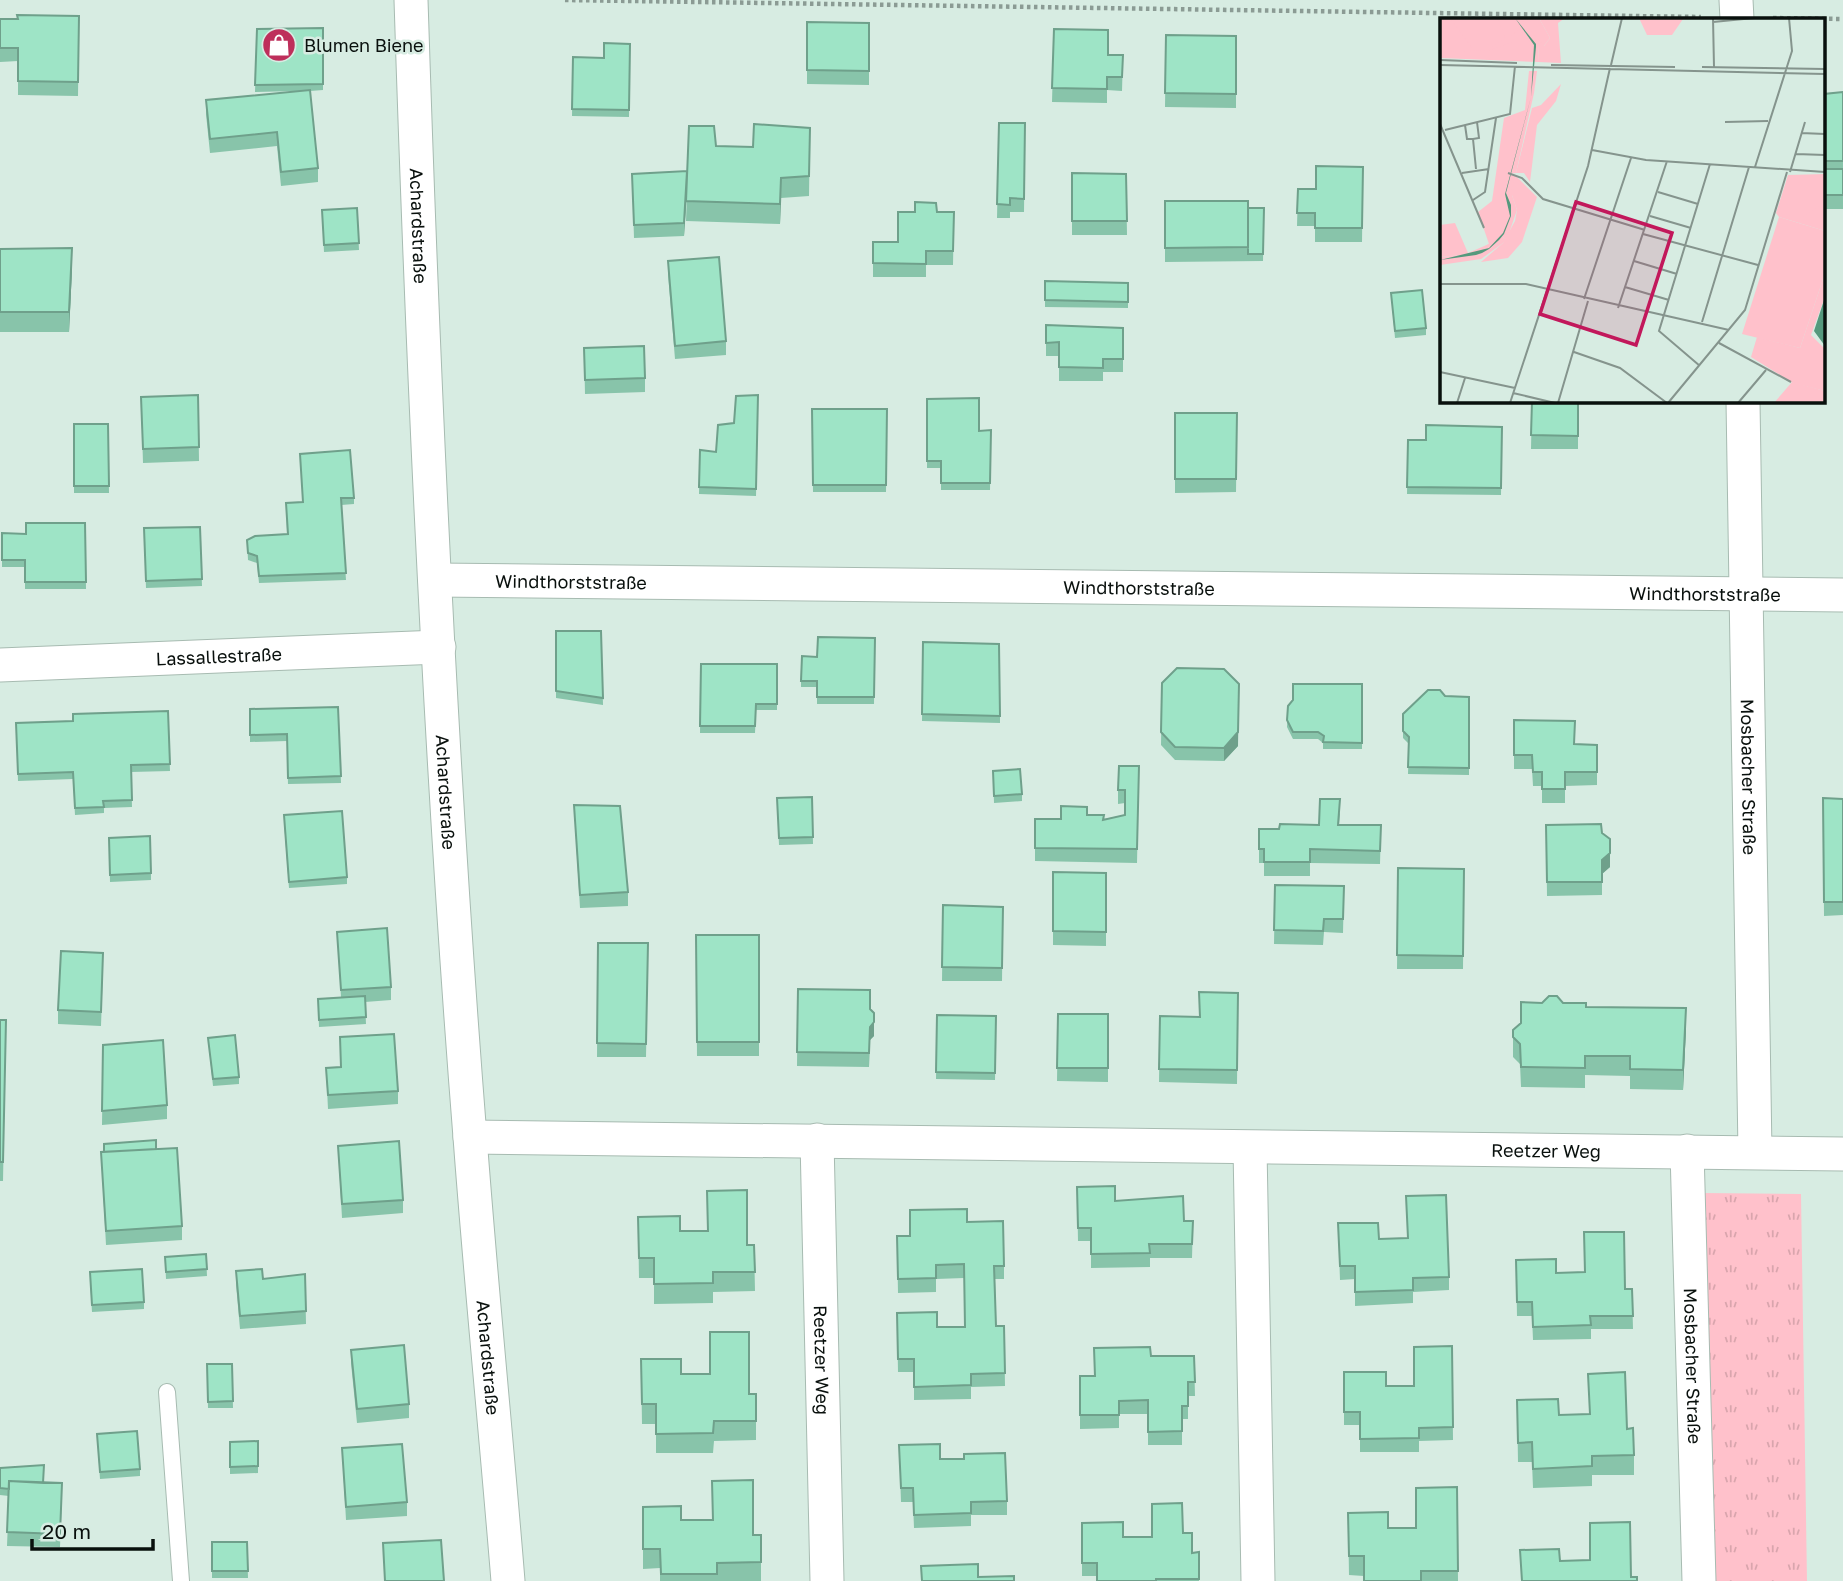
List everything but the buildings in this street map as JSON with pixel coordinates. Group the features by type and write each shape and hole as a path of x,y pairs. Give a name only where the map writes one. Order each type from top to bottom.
{"street":[{"name":"Achardstraße","path":"411,0 439,647 470,1137 509,1581"},
{"name":"Mosbacher Straße","path":"1743,402 1755,1152"},
{"name":"Windthorststraße","path":"435,580 1843,595"},
{"name":"Lassallestraße","path":"0,665 439,647"},
{"name":"Reetzer Weg","path":"470,1137 1843,1154"},
{"name":"Reetzer Weg","path":"817,1140 827,1581"},
{"path":"1251,1148 1258,1581"},
{"name":"Mosbacher Straße","path":"1687,1151 1699,1581"}],"lane":[{"path":"167,1392 181,1581"}],"path":[{"path":"565,0 1737,12 1843,19"}],"green space":[{"path":"1703,1193 1801,1194 1807,1581 1711,1581"}],"place":[{"name":"Blumen Biene","path":"279,45"}]}
